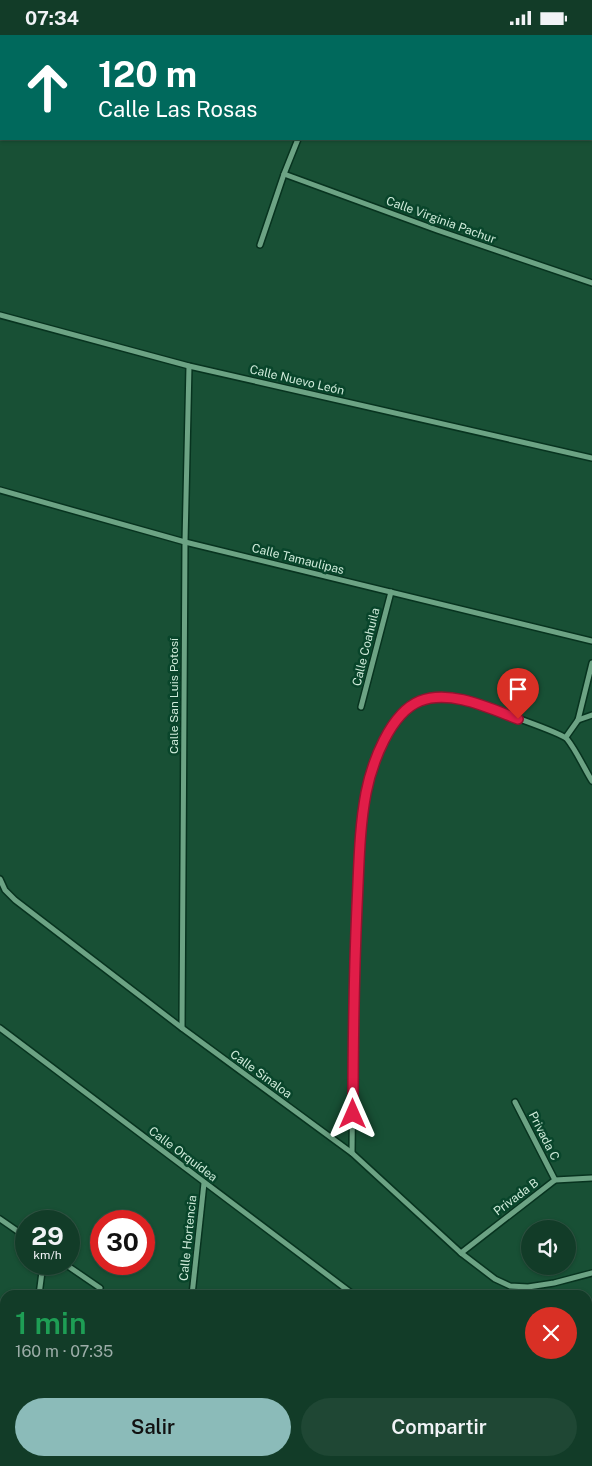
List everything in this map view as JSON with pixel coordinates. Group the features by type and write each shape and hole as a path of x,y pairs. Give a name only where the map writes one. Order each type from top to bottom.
{"street":[{"path":"260,245 298,140"},
{"name":"Calle Virginia Pachur","path":"284,174 437,230 592,283"},
{"name":"Calle Nuevo León","path":"0,315 189,365 592,458"},
{"name":"Calle San Luis Potosí","path":"182,1028 185,542 189,365"},
{"name":"Calle Tamaulipas","path":"0,491 185,542 592,641"},
{"name":"Calle Coahuila","path":"361,707 391,592"},
{"path":"566,737 578,720 592,663"},
{"path":"352,1153 353,997 360,835 366,792 376,757 392,727 409,707 419,701 432,697 443,696 486,707 566,737 592,781"},
{"path":"578,720 592,715"},
{"name":"Calle Sinaloa","path":"0,879 5,890 15,900 182,1028 352,1153 461,1253 494,1279 510,1286 528,1287 554,1283 592,1273"},
{"name":"Calle Orquídea","path":"0,1028 347,1290"},
{"name":"Privada C","path":"515,1102 555,1180"},
{"name":"Privada B","path":"461,1253 555,1180 592,1178"},
{"name":"Calle Hortencia","path":"193,1290 204,1183"},
{"path":"0,1219 15,1229"},
{"path":"80,1274 100,1288"},
{"path":"40,1290 42,1275"}],"route":[{"path":"353,1114 353,997 360,835 366,792 376,757 392,727 409,707 419,701 432,697 454,698 518,719"}]}
